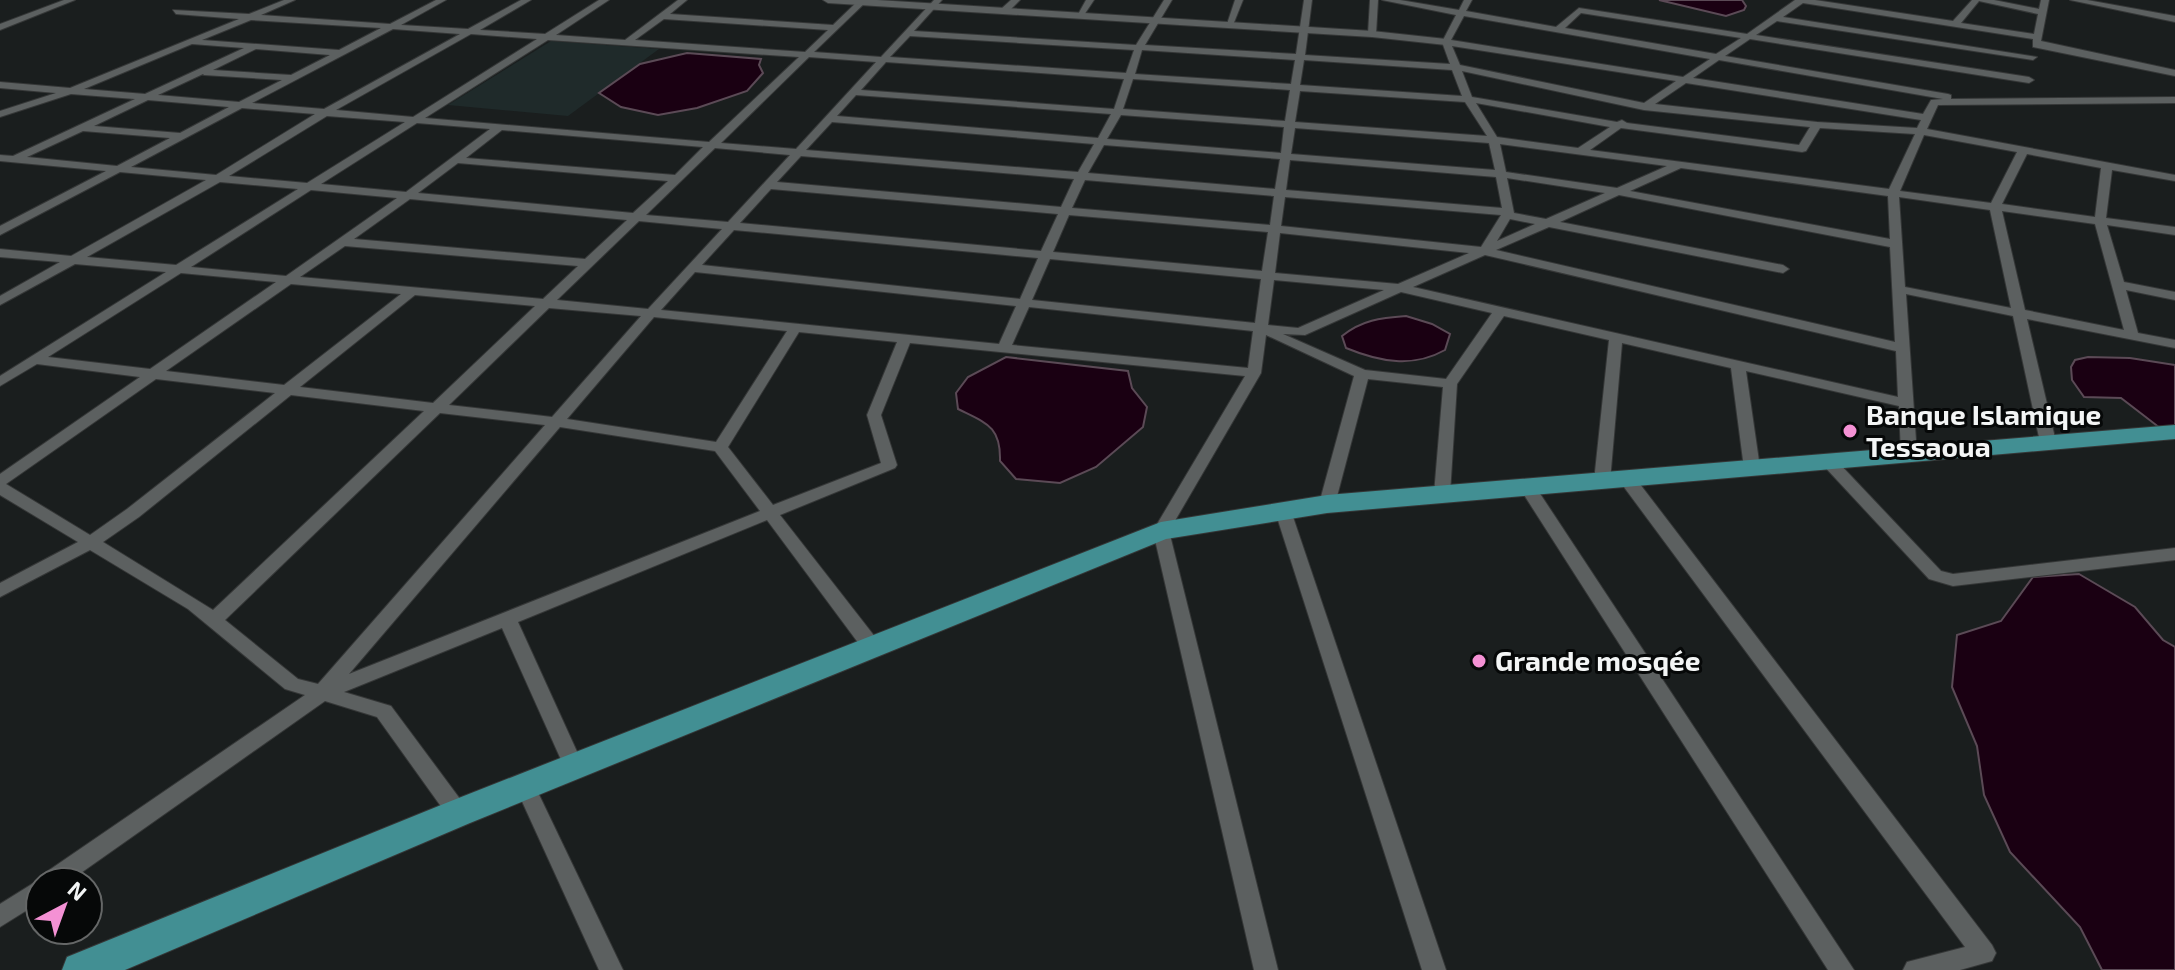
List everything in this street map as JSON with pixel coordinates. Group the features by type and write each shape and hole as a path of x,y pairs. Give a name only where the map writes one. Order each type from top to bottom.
{"highway":[{"path":"81,970 458,813 1161,531 1327,504 2175,432"}],"street":[{"path":"0,27 71,0"},
{"path":"0,114 72,91 291,0"},
{"path":"430,0 442,0"},
{"path":"0,231 442,0"},
{"path":"0,301 217,179 326,112 527,0"},
{"path":"0,382 605,0"},
{"path":"626,43 683,0"},
{"path":"828,0 935,3 1004,11 1372,34 1446,42 1928,118"},
{"path":"1004,11 1016,0"},
{"path":"1079,16 1090,0"},
{"path":"1003,350 1081,176 1118,112 1139,47 1168,0"},
{"path":"1229,25 1239,0"},
{"path":"1266,970 1161,531 1254,373 1308,0"},
{"path":"1372,34 1374,0"},
{"path":"1386,0 1970,101"},
{"path":"1468,0 1446,42 1468,99 1494,140 1508,214 1484,251"},
{"path":"1582,150 1801,0 2037,40 2175,73"},
{"path":"1877,12 1892,0"},
{"path":"1955,24 1976,0"},
{"path":"1982,0 2043,12"},
{"path":"2025,101 2045,0"},
{"path":"2074,0 2175,19"},
{"path":"214,620 863,1"},
{"path":"322,693 651,313 935,3"},
{"path":"1558,30 1579,10 2029,80"},
{"path":"176,12 1468,99 1618,125 1792,164 1893,193 2175,231"},
{"path":"662,16 835,28"},
{"path":"1775,18 2033,57"},
{"path":"906,33 1455,67 1645,106 1817,125 1922,131 2175,178"},
{"path":"191,41 341,53"},
{"path":"15,159 256,46"},
{"path":"202,72 294,78"},
{"path":"0,85 1280,192 1508,214 1783,269"},
{"path":"854,92 1494,140 1680,164 1792,164"},
{"path":"1909,455 1893,193 1934,102 2175,100"},
{"path":"831,119 1500,174 1619,192 1896,244"},
{"path":"1792,164 1817,125"},
{"path":"0,481 288,281 500,127"},
{"path":"80,128 182,136"},
{"path":"2023,150 1995,207 2048,442"},
{"path":"0,158 1400,288 1905,403"},
{"path":"456,160 677,178"},
{"path":"692,268 1300,332 1680,164"},
{"path":"2107,166 2100,221 2132,335"},
{"path":"768,185 1275,229 1484,251 1902,348"},
{"path":"342,242 587,263"},
{"path":"0,253 1254,373"},
{"path":"2118,285 2175,296"},
{"path":"1898,289 2175,344"},
{"path":"0,591 90,543 133,513 411,292"},
{"path":"1442,494 1450,384 1500,311"},
{"path":"720,447 795,328"},
{"path":"1260,329 1362,374 1450,384"},
{"path":"1616,337 1614,480 1984,953 1915,970"},
{"path":"73,866 322,693 889,465 874,415 904,340"},
{"path":"35,360 556,422 720,447 872,647"},
{"path":"1738,365 1752,468"},
{"path":"1327,504 1362,374"},
{"path":"1829,462 1935,575 1944,578 1953,580 2175,554"},
{"path":"1527,487 1842,970"},
{"path":"0,488 194,605 292,684 384,711 458,813"},
{"path":"1283,511 1434,970"},
{"path":"507,618 574,767"},
{"path":"525,786 611,970"},
{"path":"0,917 24,900"}],"shaded area":[{"path":"1659,0 1742,0 1746,6 1744,10 1726,16"},
{"path":"551,41 659,49 568,116 448,105"},
{"path":"687,53 761,59 759,65 763,73 747,91 697,108 658,115 621,107 599,93 640,64"},
{"path":"1406,316 1432,324 1450,334 1445,350 1421,359 1396,361 1371,357 1346,348 1342,336 1357,326"},
{"path":"1006,357 1128,371 1132,388 1147,407 1143,427 1096,467 1060,483 1016,479 1000,461 995,433 984,422 958,409 956,393 968,377"},
{"path":"2088,357 2130,358 2175,365 2175,426 2160,428 2121,398 2084,397 2072,380 2071,367 2075,360"},
{"path":"2079,574 2135,607 2163,640 2175,647 2175,970 2102,970 2080,927 2010,852 1984,795 1977,746 1952,687 1957,635 2001,621 2033,577"}],"place":[{"name":"Banque Islamique Tessaoua","path":"1850,431"},
{"name":"Grande mosqée","path":"1479,661"}]}
